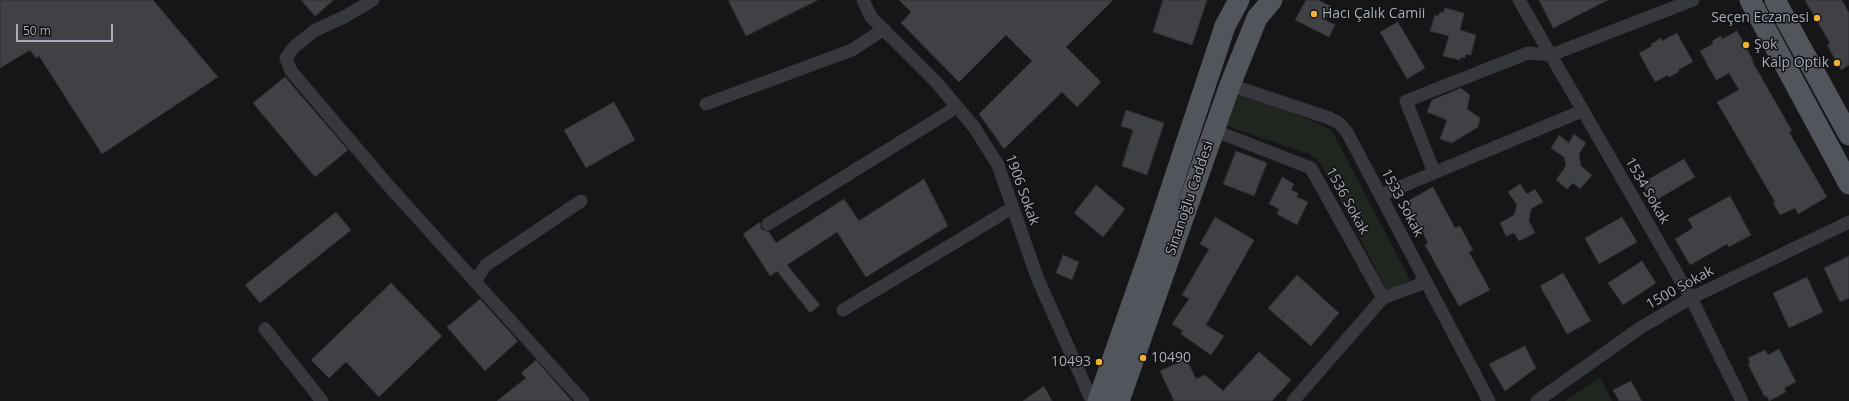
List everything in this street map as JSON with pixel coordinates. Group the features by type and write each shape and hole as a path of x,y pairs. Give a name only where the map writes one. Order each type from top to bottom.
{"main road":[{"name":"Si̇nanoğlu Caddesi","path":"1098,401 1148,258 1225,26 1239,0"},
{"name":"Si̇nanoğlu Caddesi","path":"1119,401 1230,85 1258,18 1272,0"},
{"path":"1750,0 1849,184"},
{"path":"1775,0 1849,135"}],"street":[{"path":"373,0 346,16 314,31 294,47 286,58 291,71 387,184 583,401"},
{"name":"1906 Sokak","path":"862,0 871,17 937,83 974,127 998,165 1037,277 1092,401"},
{"name":"1534 Sokak","path":"1519,0 1691,298 1742,401"},
{"path":"1434,172 1406,101 1528,53 1551,55 1692,0"},
{"path":"706,104 852,50 884,29"},
{"name":"1533 Sokak","path":"1230,85 1339,123 1346,132 1381,195 1489,401"},
{"path":"768,224 957,107"},
{"path":"1381,195 1582,111"},
{"name":"1536 Sokak","path":"1213,130 1311,168 1383,298"},
{"path":"475,281 486,265 580,201"},
{"path":"843,310 1012,208"},
{"name":"1500 Sokak","path":"1537,401 1640,328 1691,298 1849,222"},
{"path":"1293,401 1383,298 1426,282"},
{"path":"265,329 322,401"}],"shaded area":[{"path":"1235,94 1285,110 1331,129 1410,280 1387,291 1331,182 1317,159 1309,154 1224,125"},
{"path":"1600,377 1612,401 1565,401"}],"building":[{"path":"0,0 153,0 218,77 102,154 39,56 36,58 30,50 0,68"},
{"path":"301,0 334,0 315,16"},
{"path":"728,0 818,0 746,36"},
{"path":"899,0 1113,0 1066,47 1101,82 1077,107 1062,92 1004,149 979,114 1032,61 1006,35 959,82 901,23 911,12"},
{"path":"1163,0 1207,0 1192,45 1153,32"},
{"name":"Hacı Çalık Camii","path":"1306,0 1318,0 1332,7 1325,20 1335,25 1329,37 1295,20"},
{"path":"1539,0 1608,0 1553,28"},
{"path":"1805,0 1842,0 1849,13 1849,65 1841,70 1827,45 1830,43"},
{"path":"1445,8 1464,13 1460,30 1476,35 1471,55 1466,54 1465,58 1461,57 1460,60 1443,56 1449,36 1430,31 1435,15 1438,16 1440,12 1443,13"},
{"path":"1398,22 1425,68 1407,79 1380,32"},
{"path":"1737,31 1753,60 1752,61 1792,131 1789,132 1827,197 1798,214 1795,208 1780,215 1773,203 1775,202 1717,102 1739,90 1729,73 1716,80 1700,51 1713,44 1712,41 1721,36 1722,39"},
{"path":"1677,33 1693,62 1678,70 1679,72 1669,77 1668,75 1655,82 1639,53 1652,46 1651,44 1661,38 1662,41"},
{"path":"285,77 348,150 315,177 253,103"},
{"path":"1461,88 1470,95 1467,109 1480,118 1478,127 1452,143 1440,139 1447,120 1427,112 1432,100"},
{"path":"614,102 635,140 586,168 564,130"},
{"path":"1126,110 1164,123 1147,175 1122,166 1133,130 1121,126"},
{"path":"1574,134 1586,143 1579,154 1581,166 1592,175 1580,189 1573,183 1567,189 1556,180 1566,166 1564,157 1551,148 1559,135 1569,143"},
{"path":"1236,151 1267,163 1254,196 1223,184"},
{"path":"1684,159 1695,177 1653,202 1642,183"},
{"path":"1282,177 1294,184 1291,190 1298,193 1297,197 1308,202 1297,225 1277,214 1279,209 1269,204"},
{"path":"924,179 948,226 866,277 837,232 787,265 820,305 810,313 777,271 770,276 743,234 760,222 761,229 769,232 776,243 844,199 859,221"},
{"path":"1520,184 1527,194 1535,189 1543,202 1531,209 1529,221 1535,233 1519,241 1514,233 1506,236 1500,223 1514,215 1517,205 1508,192"},
{"path":"1096,185 1125,209 1103,237 1074,213"},
{"path":"1433,187 1455,228 1460,226 1473,250 1469,252 1490,290 1459,306 1425,245 1428,243 1406,202"},
{"path":"1730,196 1751,235 1729,247 1727,244 1690,265 1675,239 1693,228 1688,219"},
{"path":"336,212 351,230 260,303 245,285"},
{"path":"1215,217 1254,240 1206,325 1224,336 1211,355 1181,334 1183,331 1172,324 1189,299 1182,295 1209,249 1200,244"},
{"path":"1622,217 1637,242 1599,264 1585,238"},
{"path":"1063,255 1079,262 1072,280 1056,273"},
{"path":"1849,256 1849,298 1840,302 1824,268"},
{"path":"1642,261 1656,283 1623,305 1608,283"},
{"path":"1563,273 1591,321 1567,334 1540,286"},
{"path":"1297,275 1339,313 1311,346 1268,308"},
{"path":"1807,277 1823,312 1789,328 1773,293"},
{"path":"391,283 442,336 379,397 346,362 329,378 311,360"},
{"path":"480,299 518,341 485,371 447,327"},
{"path":"1525,346 1536,368 1505,391 1489,364"},
{"path":"1779,349 1796,382 1784,388 1786,392 1769,401 1767,396 1765,397 1748,364 1750,363 1748,358 1765,350 1768,355"},
{"path":"1259,352 1291,380 1272,401 1174,401 1160,371 1186,359 1196,379 1205,375 1223,391"},
{"path":"536,360 572,401 497,401 526,378 521,373"},
{"path":"1631,381 1642,401 1619,401 1613,390"},
{"path":"1044,386 1052,401 1023,401"}],"place":[{"name":"Hacı Çalık Camii","path":"1314,14"},
{"name":"Seçen Eczanesi","path":"1817,18"},
{"name":"Şok","path":"1746,45"},
{"name":"Kalp Optik","path":"1837,63"},
{"name":"10490","path":"1143,358"},
{"name":"10493","path":"1099,362"}]}
